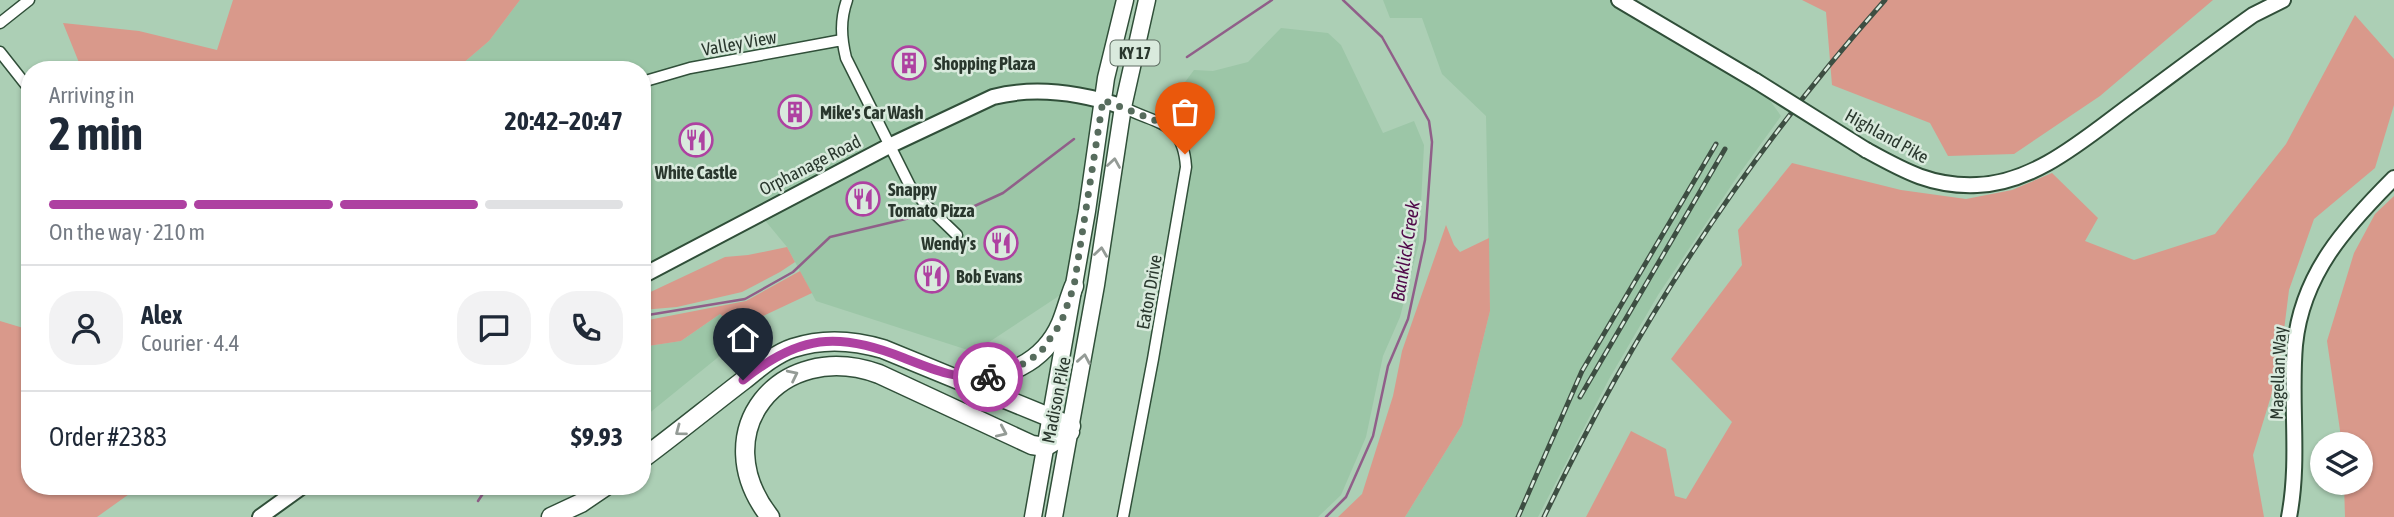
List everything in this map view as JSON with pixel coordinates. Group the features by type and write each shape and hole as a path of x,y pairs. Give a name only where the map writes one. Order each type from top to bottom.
{"highway":[{"path":"942,373 964,378 993,377 1007,374 1025,364 1040,353 1054,336 1074,286"},
{"path":"651,452 763,365 790,349 821,342 852,341 883,349 1052,419 1070,429 1045,447 1032,445 870,370 840,364 799,371 780,382 766,395 749,423 746,435 747,472 753,491 769,517"},
{"path":"551,517 593,495"}],"main road":[{"name":"Madison Pike","path":"1033,517 1052,419 1106,78 1125,0"},
{"name":"Madison Pike","path":"1054,517 1096,285 1123,107 1147,0"}],"street":[{"path":"0,23 29,0"},
{"path":"847,0 841,16 846,58 910,186 957,235"},
{"name":"Highland Pike","path":"1619,0 1908,173 1950,184 1980,185 2022,176 2072,147 2253,15 2283,0"},
{"name":"Valley View","path":"651,79 690,68 842,40"},
{"path":"0,52 21,79"},
{"name":"Orphanage Road","path":"651,271 891,145 965,109 1007,94 1057,92 1103,100 1123,107"},
{"name":"Eaton Drive","path":"1123,107 1173,129 1180,139 1186,167 1123,517"},
{"name":"Magellan Way","path":"2290,517 2295,488 2295,346 2301,310 2315,276 2342,233 2394,178"},
{"path":"260,517 291,495"}],"shaded area":[{"path":"233,0 520,0 489,41 466,61 78,61 63,23 139,31 217,50"},
{"path":"520,0 1125,0 1074,286 974,352 816,301 787,247 759,213 651,271 651,61 466,61 489,41"},
{"path":"1383,0 1619,0 1756,81 1781,116 1658,295 1609,379 1538,517 1405,517 1462,425 1490,311 1486,116 1442,74 1422,18 1390,18"},
{"path":"1802,0 2213,0 2100,96 2014,154 1948,156 1930,123 1832,85 1826,12"},
{"path":"2355,15 2394,59 2394,105 2375,168 2314,219 2289,290 2279,370 2253,455 2264,517 1586,517 1631,431 1666,449 1675,496 1686,499 1732,422 1671,359 1742,265 1738,230 1792,163 1901,190 1966,199 2012,190 2052,173 2098,218 2085,241 2134,260 2215,234 2286,144"},
{"path":"1281,28 1328,33 1341,45 1383,133 1414,121 1424,145 1419,243 1400,317 1383,356 1366,437 1341,495 1318,517 1123,517 1185,154 1164,124 1168,105 1194,70 1213,71 1248,62"},
{"path":"2394,196 2394,517 2345,517 2344,495 2373,495 2373,432 2340,432 2327,341 2354,253 2375,214"},
{"path":"1446,225 1454,245 1460,252 1489,238 1490,311 1462,425 1405,517 1338,517 1362,494 1393,396 1402,351"},
{"path":"787,247 795,262 742,292 677,307 651,309 651,292 725,257"},
{"path":"800,271 812,293 759,318 732,323 720,314 681,341 651,346 651,319 746,301"},
{"path":"720,314 748,333 651,412 651,346 681,341"},
{"path":"0,321 21,327 21,495 128,495 97,517 0,517"}],"waterway":[{"path":"1187,57 1272,0"},
{"name":"Banklick Creek","path":"1326,517 1346,497 1373,436 1388,366 1408,319 1425,240 1432,142 1429,121 1382,37 1343,0"},
{"path":"955,215 1003,193 1074,139"},
{"path":"651,315 745,299 793,272 830,237 914,217"},
{"path":"478,501 482,495"}],"railway":[{"path":"1544,517 1615,379 1696,246 1786,120 1885,0"},
{"path":"1518,517 1582,371 1716,144"},
{"path":"1580,397 1725,149"}],"way so far":[{"path":"988,377 1007,374 1040,353 1061,323 1074,286 1103,100 1167,125 1177,134 1185,154"}],"place":[{"name":"Shopping Plaza","path":"909,63"},
{"name":"Mike's Car Wash","path":"795,112"},
{"name":"White Castle","path":"696,140"},
{"name":"Snappy Tomato Pizza","path":"863,199"},
{"name":"Wendy's","path":"1001,243"},
{"name":"Bob Evans","path":"932,276"}],"route":[{"path":"743,380 790,349 810,343 833,341 852,341 883,349 942,373 964,378 988,377"}]}
